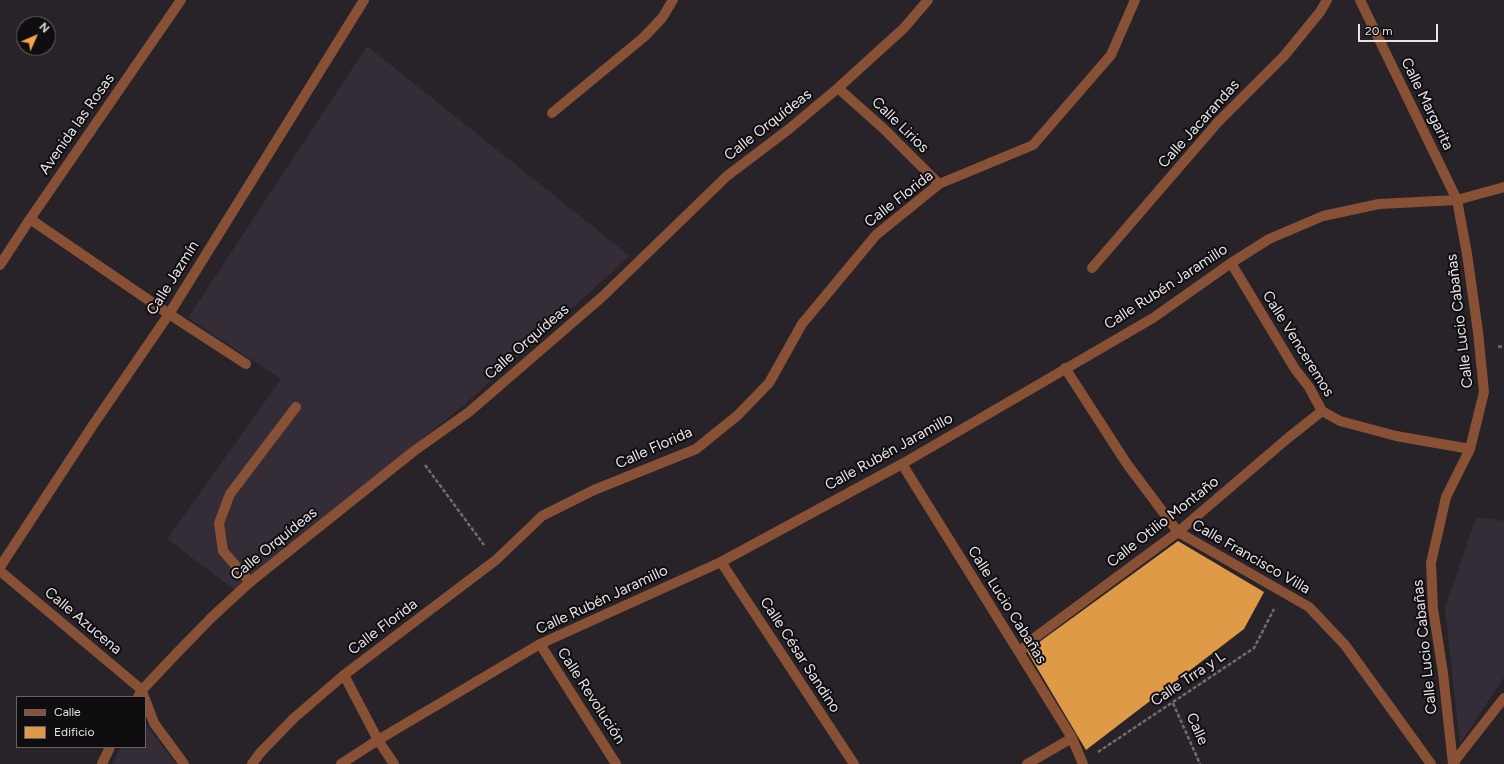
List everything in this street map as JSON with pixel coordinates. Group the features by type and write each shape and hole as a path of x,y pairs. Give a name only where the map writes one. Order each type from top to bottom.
{"street":[{"name":"Avenida las Rosas","path":"0,265 181,0"},
{"name":"Calle Jazmín","path":"0,567 93,425 169,314 364,0"},
{"path":"552,113 644,36 662,18 673,0"},
{"name":"Calle Orquídeas","path":"142,696 212,617 250,582 414,451 469,412 602,297 726,176 789,129 838,88 904,28 928,0"},
{"name":"Calle Florida","path":"252,764 260,753 294,718 344,675 496,560 542,516 594,490 696,449 738,415 769,384 802,324 876,235 940,184 1033,145 1111,56 1135,0"},
{"name":"Calle Jacarandas","path":"1092,268 1218,122 1284,56 1320,12 1327,0"},
{"name":"Calle Margarita","path":"1360,0 1457,200"},
{"name":"Calle Lirios","path":"838,88 884,128 940,184"},
{"name":"Calle Rubén Jaramillo","path":"342,764 378,740 540,644 721,562 902,464 1153,318 1231,263 1269,239 1323,216 1379,204 1457,200 1504,188"},
{"name":"Calle Lucio Cabañas","path":"1454,764 1443,673 1433,609 1432,563 1446,497 1470,449 1484,392 1474,301 1457,200"},
{"path":"30,219 169,314 246,364"},
{"name":"Calle Venceremos","path":"1231,263 1322,411 1340,421 1396,436 1470,449"},
{"name":"Calle Francisco Villa","path":"1065,368 1127,464 1178,532 1282,593 1309,607 1345,645 1431,764"},
{"path":"250,582 223,551 219,523 230,494 296,406"},
{"name":"Calle Otilio Montaño","path":"1019,652 1037,636 1178,532 1288,438 1322,411"},
{"name":"Calle Lucio Cabañas","path":"902,464 1072,738 1083,763"},
{"name":"Calle César Sandino","path":"721,562 854,764"},
{"name":"Calle Azucena","path":"0,571 142,696"},
{"name":"Calle Revolución","path":"540,644 616,764"},
{"path":"344,675 378,740 394,764"},
{"path":"1454,764 1504,698"},
{"name":"Calle Azucena","path":"146,705 154,723 184,764"},
{"path":"1027,764 1072,738"},
{"path":"102,764 110,748"}],"path":[{"path":"414,451 496,560"},
{"name":"Calle Trra y L","path":"1083,763 1254,648 1282,593"},
{"name":"Calle","path":"1173,703 1200,764"}],"shaded area":[{"path":"367,46 630,256 464,405 236,591 167,539 281,379 188,318"},
{"path":"1476,517 1504,521 1504,677 1460,744 1445,608"},
{"path":"146,724 176,764 112,764 120,748 146,748"}],"building":[{"path":"1178,541 1264,592 1244,629 1086,750 1027,651"}]}
